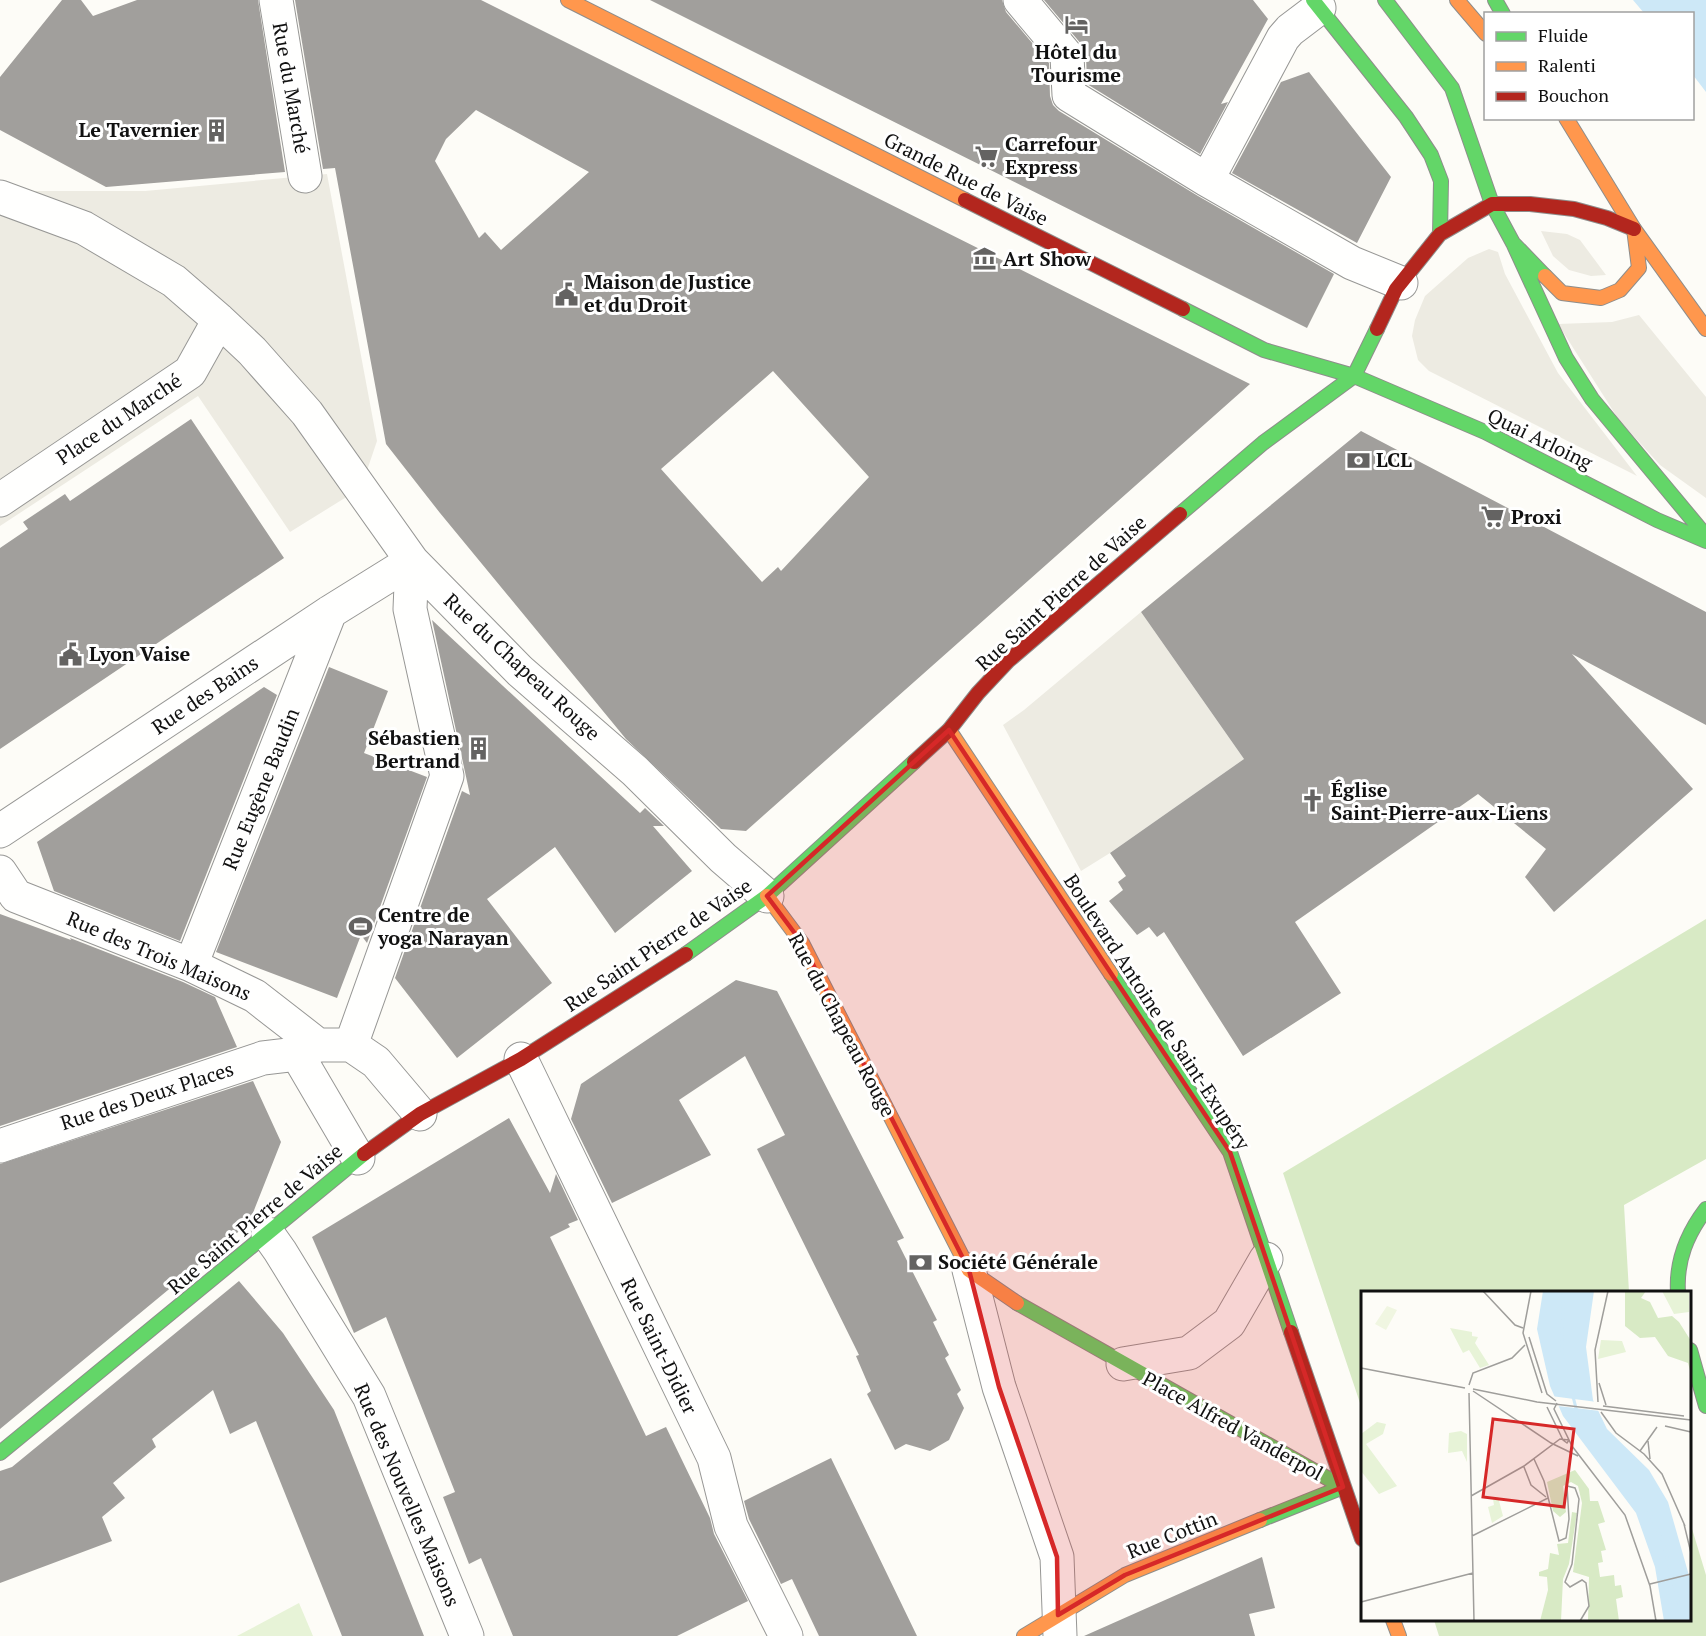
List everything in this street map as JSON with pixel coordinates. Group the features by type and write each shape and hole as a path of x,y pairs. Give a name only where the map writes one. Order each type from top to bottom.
{"street":[{"name":"Rue du Marché","path":"276,0 306,176"},
{"name":"Grande Rue de Vaise","path":"568,0 1264,350 1354,376"},
{"path":"1020,0 1066,56 1069,95 1207,180 1352,263 1401,283"},
{"path":"1385,0 1452,88 1492,204 1513,243 1561,348 1592,399 1706,538"},
{"path":"1457,0 1484,32"},
{"path":"1207,180 1283,38 1316,4 1406,117 1431,154 1440,181 1440,234"},
{"path":"1560,120 1584,150"},
{"path":"1567,120 1634,229 1706,329"},
{"path":"0,197 84,228 174,281 219,320"},
{"path":"1354,376 1401,283 1440,234 1492,204 1530,204 1574,209 1607,218 1634,229"},
{"path":"1513,243 1562,293 1602,298 1620,290 1639,268 1634,229"},
{"name":"Rue du Chapeau Rouge","path":"219,320 252,351 307,413 412,561 520,671 635,771 723,858 767,896 802,943 969,1270 999,1387 1057,1557 1059,1626"},
{"name":"Place du Marché","path":"0,500 190,372 219,320"},
{"name":"Quai Arloing","path":"1354,376 1485,432 1657,519 1706,538"},
{"name":"Rue Saint Pierre de Vaise","path":"0,1453 358,1158 420,1114 520,1059 707,941 767,896 949,730 978,693 1017,653 1263,443 1354,376"},
{"path":"412,561 410,609 447,776 351,1045 376,1062 420,1114"},
{"name":"Rue des Bains","path":"0,831 330,612 412,561"},
{"name":"Rue Eugène Baudin","path":"191,965 330,612"},
{"name":"Boulevard Antoine de Saint-Exupéry","path":"949,730 1230,1152 1361,1536"},
{"name":"Rue des Trois Maisons","path":"0,872 16,896 191,965 255,996 307,1050"},
{"name":"Rue des Deux Places","path":"0,1146 263,1058 351,1045"},
{"path":"307,1050 358,1158"},
{"name":"Rue Saint-Didier","path":"520,1059 714,1458 731,1526 786,1636"},
{"path":"1678,1291 1677,1272 1692,1228 1706,1209"},
{"name":"Rue des Nouvelles Maisons","path":"268,1234 369,1396 467,1636"},
{"name":"Place Alfred Vanderpol","path":"1123,1364 1189,1353 1229,1323 1266,1259"},
{"name":"Place Alfred Vanderpol","path":"969,1270 1027,1310 1343,1487"},
{"path":"1691,1357 1706,1406"},
{"name":"Rue Cottin","path":"1024,1636 1059,1626 1125,1575 1343,1487"},
{"path":"1393,1621 1400,1636"}],"highlighted area":[{"path":"949,730 1230,1152 1343,1487 1125,1575 1058,1615 1057,1557 999,1387 969,1270 802,943 767,896"}],"green space":[{"path":"1706,919 1706,1159 1624,1205 1629,1291 1361,1291 1361,1406 1283,1173"},
{"path":"1691,1525 1706,1575 1706,1636 1439,1636 1434,1621 1691,1621"},
{"path":"299,1603 313,1636 237,1636"}],"shaded area":[{"path":"327,174 377,441 361,488 290,532 198,396 0,526 0,191 145,191"},
{"path":"1541,231 1567,234 1580,240 1606,275 1591,276 1569,270 1553,256"},
{"path":"1489,249 1498,252 1505,274 1558,373 1637,476 1429,371 1418,360 1412,336 1415,320 1425,296 1468,258"},
{"path":"1639,315 1706,397 1706,498 1660,465 1619,420 1558,324 1612,322"},
{"path":"1141,612 1244,759 1081,871 1003,725"}],"water":[{"path":"1633,0 1706,0 1706,92 1694,76 1694,12 1643,12"}],"building":[{"path":"62,0 81,0 93,16 137,0 258,0 285,172 106,187 0,130 0,77"},
{"path":"295,0 481,0 1250,384 746,831 721,829 626,739 386,444 335,168 323,169","holes":["476,110 589,172 501,250 485,232 479,238 435,161 446,139","773,371 869,477 781,571 778,567 762,582 661,469"]},
{"path":"650,0 1002,0 1006,12 1049,63 1050,96 1053,105 1059,111 1198,196 1334,274 1307,328"},
{"path":"1044,0 1253,0 1268,19 1221,104 1228,102 1200,154 1087,84 1086,55 1082,45"},
{"path":"1309,72 1391,177 1357,243 1232,173 1281,82"},
{"name":"Lyon Vaise","path":"191,419 284,558 0,749 0,548 28,529 23,522 65,494 70,501"},
{"path":"1361,431 1706,612 1706,725 1572,654 1693,789 1554,912 1525,877 1546,849 1478,794 1295,922 1341,993 1243,1056 1164,932 1157,937 1149,927 1137,935 1109,901 1123,890 1118,882 1126,876 1110,853 1244,759 1141,612"},
{"path":"432,620 640,813 645,808 664,826 653,826 692,871 615,933 555,847 487,899 552,983 457,1058 395,978 462,791 470,795"},
{"path":"329,667 388,691 364,753 427,777 367,943 361,935 337,998 216,952"},
{"path":"264,687 277,695 180,941 54,891 37,842"},
{"path":"0,914 71,940 70,938 183,982 215,997 237,1047 0,1126"},
{"path":"736,980 777,991 904,1238 897,1241 937,1320 933,1322 949,1355 945,1358 961,1390 957,1394 964,1408 949,1440 930,1451 906,1444 895,1450 867,1394 871,1391 856,1356 859,1355 757,1149 785,1135 745,1056 679,1100 711,1155 612,1203 571,1119 581,1084"},
{"path":"253,1081 281,1142 249,1223 0,1429 0,1164"},
{"path":"509,1118 550,1193 556,1174 578,1220 568,1224 570,1227 550,1237 646,1436 666,1427 710,1518 714,1534 748,1601 677,1636 513,1636 481,1558 469,1564 443,1497 455,1492 386,1317 354,1333 312,1237"},
{"path":"239,1281 283,1333 334,1410 424,1636 342,1636 256,1421 230,1434 213,1390 152,1439 156,1447 113,1483 125,1498 102,1517 112,1541 0,1583 0,1471 12,1467"},
{"path":"831,1458 917,1636 819,1636 792,1579 781,1584 749,1519 744,1501"},
{"path":"1262,1557 1275,1608 1249,1614 1255,1636 1084,1636"}],"traffic: fast":[{"path":"1313,0 1406,117 1431,155 1441,181 1440,234"},
{"path":"1385,0 1452,88 1492,204 1513,243 1545,276"},
{"path":"1495,0 1502,12"},
{"path":"1514,245 1566,358 1592,399 1706,536"},
{"path":"1183,309 1264,350 1354,376 1485,432 1657,520 1706,541"},
{"path":"1180,514 1263,443 1354,376 1377,329"},
{"path":"686,954 767,896 914,762"},
{"path":"1111,974 1230,1152 1291,1332"},
{"path":"0,1453 364,1154"},
{"path":"1678,1291 1679,1269 1684,1248 1693,1228 1706,1209"},
{"path":"1017,1303 1343,1487"},
{"path":"1691,1354 1706,1406"},
{"path":"1260,1520 1343,1487"}],"traffic: slow":[{"path":"568,0 965,200"},
{"path":"1457,0 1484,32"},
{"path":"1567,120 1634,229 1706,329"},
{"path":"1545,276 1562,293 1601,298 1620,290 1639,268 1634,229"},
{"path":"949,730 1111,974"},
{"path":"767,896 802,943 969,1270 1017,1303"},
{"path":"1024,1636 1125,1575 1260,1520"},
{"path":"1393,1621 1399,1636"}],"traffic: jam":[{"path":"965,200 1183,309"},
{"path":"1377,329 1396,289 1440,234 1492,204 1530,204 1574,209 1607,218 1634,229"},
{"path":"914,762 949,730 978,693 1008,661 1180,514"},
{"path":"364,1154 420,1114 521,1059 686,954"},
{"path":"1291,1332 1361,1536"}],"place":[{"name":"Hôtel du Tourisme","path":"1076,24"},
{"name":"Le Tavernier","path":"217,130"},
{"name":"Carrefour Express","path":"987,156"},
{"name":"Art Show","path":"985,259"},
{"name":"Maison de Justice et du Droit","path":"566,294"},
{"name":"LCL","path":"1358,460"},
{"name":"Proxi","path":"1493,517"},
{"name":"Lyon Vaise","path":"71,654"},
{"name":"Sébastien Bertrand","path":"478,749"},
{"name":"Église Saint-Pierre-aux-Liens","path":"1313,801"},
{"name":"Centre de yoga Narayan","path":"360,926"},
{"name":"Société Générale","path":"920,1262"}]}
